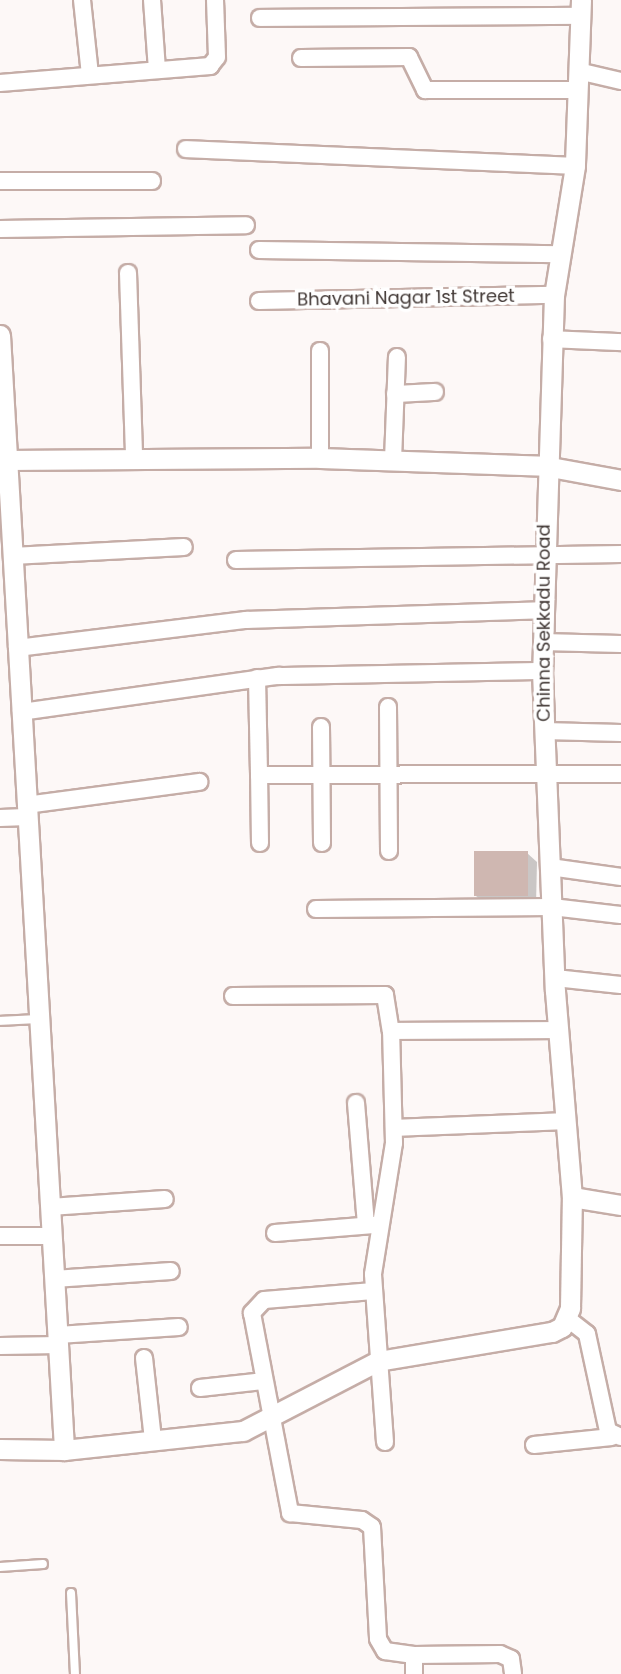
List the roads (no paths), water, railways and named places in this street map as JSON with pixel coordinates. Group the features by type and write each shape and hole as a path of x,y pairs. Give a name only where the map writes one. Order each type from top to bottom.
{"street":[{"path":"82,0 90,75"},
{"path":"152,0 157,70"},
{"path":"0,83 210,66 217,57 215,0"},
{"path":"260,18 581,8"},
{"name":"Chinna Sekkadu Road","path":"568,1318 572,1197 555,978 542,671 541,555 554,295 575,166 581,8"},
{"path":"301,58 409,57 425,90 621,81"},
{"path":"186,149 575,166"},
{"path":"0,181 152,181"},
{"path":"0,229 246,225"},
{"path":"259,250 560,254"},
{"path":"128,273 134,457"},
{"name":"Bhavani Nagar 1st Street","path":"259,302 554,295"},
{"path":"0,335 12,556 8,619 17,648 64,1450"},
{"path":"551,339 621,342"},
{"path":"320,351 320,457"},
{"path":"393,460 397,357"},
{"path":"395,394 435,392"},
{"path":"6,460 320,457 545,466 621,480"},
{"path":"12,556 184,547"},
{"path":"236,560 621,554"},
{"path":"17,648 246,620 541,610"},
{"path":"542,642 621,644"},
{"path":"21,712 257,678 542,671"},
{"path":"257,678 260,843"},
{"path":"388,707 389,851"},
{"path":"321,727 322,843"},
{"path":"544,731 621,733"},
{"path":"259,775 546,770 621,774"},
{"path":"0,818 27,811 200,782"},
{"path":"550,867 621,877"},
{"path":"316,909 552,907 621,915"},
{"path":"555,978 621,985"},
{"path":"233,996 385,995 391,1031 394,1128 373,1225"},
{"path":"391,1031 558,1030"},
{"path":"356,1103 373,1225 373,1291 385,1442"},
{"path":"394,1128 566,1121"},
{"path":"572,1197 621,1205"},
{"path":"50,1207 165,1199"},
{"path":"275,1233 373,1225"},
{"path":"0,1236 51,1236"},
{"path":"54,1279 171,1271"},
{"path":"373,1291 256,1303 269,1422 293,1517 362,1520 372,1527 378,1639 385,1651 414,1655 500,1654 511,1659 513,1674"},
{"path":"0,1449 64,1450 153,1440 269,1422 378,1361 552,1332 568,1318 583,1327 590,1341 616,1437 534,1444"},
{"path":"0,1346 179,1328"},
{"path":"144,1358 153,1440"},
{"path":"200,1388 263,1381"},
{"path":"414,1655 414,1674"}],"lane":[{"path":"0,1021 39,1019"},
{"path":"0,1567 43,1564"},
{"path":"71,1593 75,1674"}]}
